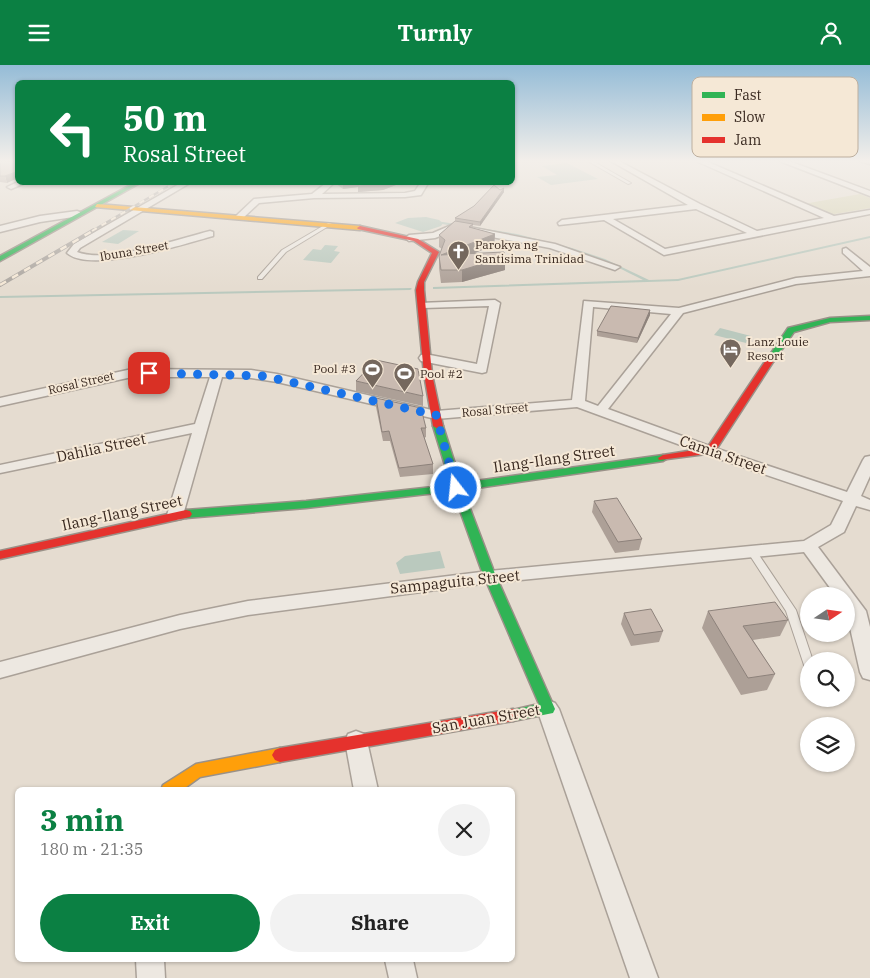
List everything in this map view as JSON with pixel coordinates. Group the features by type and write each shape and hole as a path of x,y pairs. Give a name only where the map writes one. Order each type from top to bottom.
{"street":[{"path":"0,259 78,214 103,203"},
{"name":"Ibuna Street","path":"153,203 77,246 72,253 81,257 101,258 146,251 210,235"},
{"path":"240,216 255,203"},
{"path":"690,203 756,234"},
{"path":"794,203 832,219"},
{"path":"97,206 330,224 367,229 409,238 432,247 436,252 421,295 495,303 482,369 424,358"},
{"path":"562,223 607,219 696,206"},
{"path":"607,219 664,251 870,211"},
{"path":"0,229 40,219 78,214"},
{"path":"409,238 435,235 454,227 552,246 615,267"},
{"path":"846,251 870,272"},
{"path":"578,403 588,303 679,311 796,281 870,272"},
{"name":"San Juan Street","path":"173,787 196,771 356,741 548,709 489,577 456,488 436,415 424,358 421,295"},
{"path":"601,410 679,311"},
{"path":"710,451 791,330 810,322 838,318 870,318"},
{"name":"Rosal Street","path":"0,402 132,373 251,374 277,378 436,415 578,403"},
{"path":"175,515 217,374"},
{"name":"Camia Street","path":"578,403 710,451 870,505"},
{"name":"Dahlia Street","path":"0,469 201,427"},
{"name":"Ilang-Ilang Street","path":"0,555 175,515 262,510 456,488 710,451"},
{"name":"Sampaguita Street","path":"0,671 180,622 248,608 489,577 808,546 838,528 853,500 870,459"},
{"path":"808,546 839,587"},
{"path":"855,608 870,672"},
{"path":"548,709 644,978"},
{"path":"356,741 365,787"},
{"path":"150,962 151,978"},
{"path":"399,962 403,978"}],"lane":[{"path":"260,278 284,251 330,224"},
{"path":"752,551 791,610 805,652"}],"shaded area":[{"path":"809,203 870,203 870,208 829,215 807,206"},
{"path":"426,217 443,223 441,226 423,232 395,223 408,218"},
{"path":"123,230 139,231 118,244 102,242"},
{"path":"325,245 338,246 334,251 340,252 331,263 303,260 313,249 321,250"},
{"path":"720,328 751,336 746,343 714,335"},
{"path":"440,551 445,568 400,574 396,563 405,556"}],"building":[{"path":"477,203 494,203 480,222 455,218"},
{"path":"455,221 473,224 469,227 495,234 441,255 504,252 505,257 462,270 441,270 439,256 445,240 439,235"},
{"path":"611,306 650,310 638,338 597,331"},
{"path":"376,360 418,369 423,396 356,381"},
{"path":"376,398 421,408 426,428 421,428 433,464 399,468 389,431 382,432"},
{"path":"617,498 642,539 618,542 594,501"},
{"path":"775,602 788,620 743,626 775,674 748,678 708,611"},
{"path":"651,609 663,631 634,635 624,613"}],"waterway":[{"path":"443,223 517,235 571,248 604,260 648,281"},
{"path":"648,281 678,280 870,237"},
{"path":"434,288 648,281"},
{"path":"0,297 410,289"}],"railway":[{"path":"92,231 141,203"},
{"path":"0,285 94,230"}],"traffic: fast":[{"path":"0,259 102,203"},
{"path":"771,359 791,330 830,320 870,318"},
{"path":"438,426 474,534 548,709 513,715"},
{"path":"186,514 306,505 366,498 663,458"}],"traffic: slow":[{"path":"97,206 360,228"},
{"path":"173,787 196,771 280,755"}],"traffic: jam":[{"path":"360,228 416,240 436,252 421,282 420,290 428,374 438,426"},
{"path":"663,458 710,451 771,359"},
{"path":"0,555 186,514"},
{"path":"280,755 513,715"}],"place":[{"name":"Parokya ng Santisima Trinidad","path":"459,271"},
{"name":"Lanz Louie Resort","path":"731,368"},
{"name":"Pool #3","path":"372,388"},
{"name":"Pool #2","path":"404,393"}],"route":[{"path":"149,373 251,374 277,378 436,415 456,488"}]}
